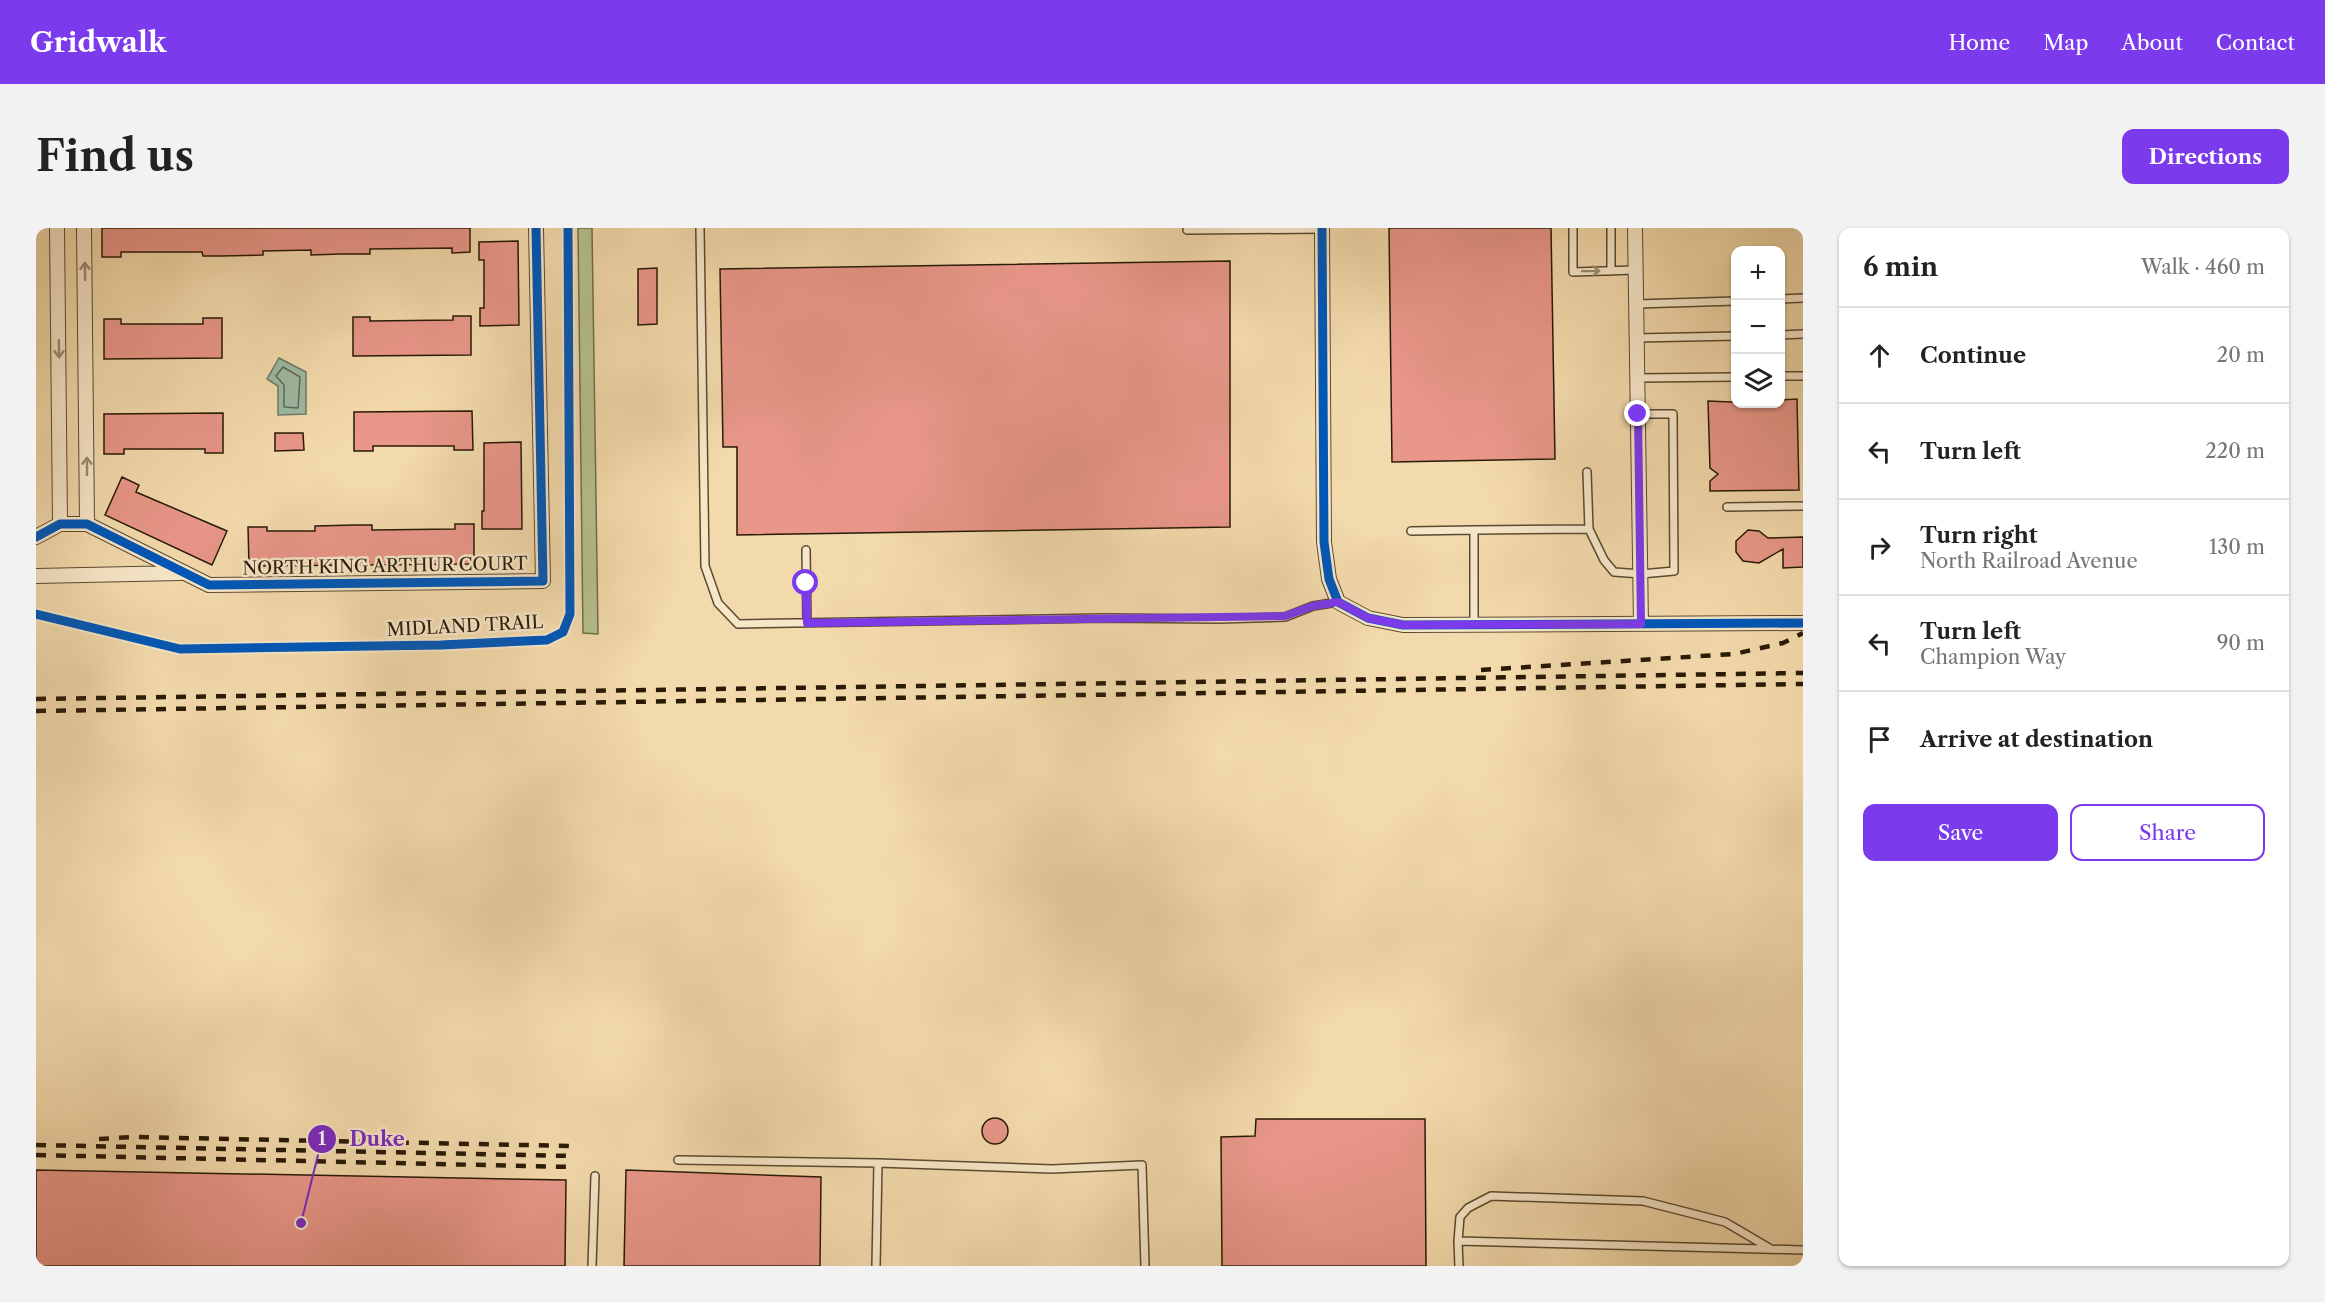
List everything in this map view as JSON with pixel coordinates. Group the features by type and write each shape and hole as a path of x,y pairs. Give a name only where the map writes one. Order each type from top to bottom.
{"street":[{"path":"57,228 60,524"},
{"path":"84,228 87,524"},
{"name":"NORTH KING ARTHUR COURT","path":"36,537 60,524 87,524 209,585 543,581 536,228"},
{"path":"1322,228 1324,542 1329,579 1338,602 1368,618 1403,625 1803,623"},
{"path":"1635,228 1641,624"},
{"path":"36,576 185,573"}],"lane":[{"path":"700,228 705,566 717,603 738,624 1274,617 1285,616 1313,606 1338,602"},
{"path":"1187,230 1322,228"},
{"path":"1573,228 1573,272 1635,270"},
{"path":"1611,228 1611,271"},
{"path":"1785,299 1803,298"},
{"path":"1636,304 1731,301"},
{"path":"1785,334 1803,334"},
{"path":"1636,338 1731,336"},
{"path":"1785,376 1803,376"},
{"path":"1637,378 1731,377"},
{"path":"1587,472 1589,529 1604,560 1614,572 1641,574 1674,571 1673,414 1638,414"},
{"path":"1727,507 1803,506"},
{"path":"1411,531 1589,529"},
{"path":"1473,531 1474,625"},
{"path":"806,550 807,623"},
{"path":"678,1160 878,1162 1052,1169 1142,1165 1144,1266"},
{"path":"876,1266 878,1162"},
{"path":"592,1266 595,1176"},
{"path":"1459,1266 1460,1217 1468,1208 1491,1196 1643,1201 1725,1222 1771,1250"},
{"path":"1458,1241 1803,1250"}],"shaded area":[{"path":"578,228 592,228 598,634 583,633"}],"water":[{"path":"279,358 306,372 306,414 278,415 278,386 267,379"}],"building":[{"path":"102,228 470,228 470,252 452,253 452,248 370,249 370,254 311,255 311,250 263,251 263,255 203,256 202,252 121,252 121,257 102,257"},
{"path":"1389,228 1551,228 1555,459 1392,462"},
{"path":"518,241 519,325 480,326 480,308 484,308 484,260 479,260 479,242"},
{"path":"1230,261 1230,527 737,535 737,447 723,447 720,269"},
{"path":"657,268 657,324 638,325 638,269"},
{"path":"453,316 471,316 471,355 353,356 353,317 370,317 370,321 453,320"},
{"path":"203,318 222,318 222,358 104,359 104,319 121,319 121,324 203,324"},
{"path":"1797,399 1799,490 1710,491 1710,481 1718,474 1710,468 1708,401 1731,402 1731,408 1785,408 1785,400"},
{"path":"472,411 473,450 454,450 454,446 373,446 373,451 354,451 354,412"},
{"path":"223,413 223,453 205,453 205,449 124,449 124,454 104,454 104,414"},
{"path":"275,433 303,433 304,450 275,451"},
{"path":"521,442 522,529 482,529 484,443"},
{"path":"122,477 139,485 136,492 227,531 212,565 105,515"},
{"path":"455,524 474,524 474,564 249,566 248,527 267,527 267,531 315,531 315,526 355,525 372,525 372,530 455,529"},
{"path":"1748,530 1759,531 1768,538 1803,537 1803,567 1783,568 1783,549 1759,563 1743,561 1736,552 1736,541"},
{"path":"995,1118 1004,1122 1008,1131 1004,1140 995,1144 986,1140 982,1131 986,1122"},
{"path":"1256,1119 1425,1119 1426,1266 1222,1266 1221,1137 1255,1136"},
{"path":"36,1170 566,1180 565,1266 36,1266"},
{"path":"626,1170 821,1177 820,1266 624,1266"}],"railway":[{"path":"1481,670 1734,654 1783,643 1803,633"},
{"path":"36,699 1803,673"},
{"path":"36,711 1803,684"},
{"path":"99,1139 133,1137 572,1146"},
{"path":"36,1145 573,1156"},
{"path":"36,1155 572,1167"}],"cycle path":[{"path":"36,537 60,524 87,524 209,585 543,581 536,228"},
{"name":"MIDLAND TRAIL","path":"36,614 180,649 441,645 547,640 563,632 570,614 568,228"},
{"path":"1322,228 1324,542 1329,579 1338,602 1368,618 1403,625 1803,623"}],"place":[{"name":"Duke","path":"301,1223"}],"route":[{"path":"806,583 807,623 1104,618 1219,619 1285,616 1313,606 1338,602 1368,618 1403,625 1641,624 1638,414"}]}
